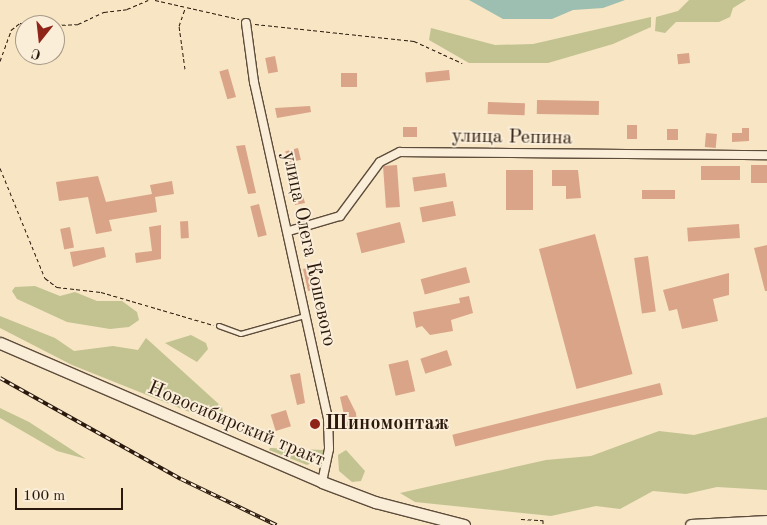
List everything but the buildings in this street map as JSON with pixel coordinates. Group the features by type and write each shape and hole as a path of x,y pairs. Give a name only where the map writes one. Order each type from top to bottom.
{"main road":[{"name":"Новосибирский тракт","path":"0,343 322,482 375,502 464,525"},
{"path":"691,525 767,521"}],"street":[{"name":"улица Олега Кошевого","path":"246,23 254,82 289,231 305,316 328,419 322,482"},
{"name":"улица Репина","path":"289,231 340,216 380,162 400,152 767,155"}],"lane":[{"path":"219,326 241,334 305,316"}],"path":[{"path":"65,25 78,24 148,0"},
{"path":"155,0 186,8 234,16 246,23 414,41 462,63"},
{"path":"185,69 179,26 186,8"},
{"path":"0,61 11,30 15,27"},
{"path":"0,168 45,278 56,287 101,292 219,326"},
{"path":"521,519 543,520 543,525"}],"green space":[{"path":"689,0 746,0 733,8 730,17 719,22 676,22 665,33 655,31 656,17 678,11"},
{"path":"651,17 651,27 613,44 548,63 469,63 429,40 431,28 495,45 533,44"},
{"path":"35,286 60,296 75,292 97,301 122,301 137,312 139,320 129,327 110,329 67,322 17,299 12,291 15,287"},
{"path":"0,316 55,338 74,351 113,346 138,350 146,338 222,407 223,412 214,419 202,417 72,365 0,328"},
{"path":"191,335 206,343 208,349 197,362 165,343"},
{"path":"0,408 29,422 86,459 57,451 0,418"},
{"path":"767,417 767,490 717,487 686,494 653,491 620,509 596,506 551,516 415,502 400,493 546,460 591,456 659,431 694,435"},
{"path":"270,448 324,450 321,459 307,465 269,450"},
{"path":"346,450 365,471 361,481 352,482 339,471 338,455"}],"shaded area":[{"path":"469,0 625,0 603,8 573,10 552,19 503,19"}],"railway":[{"path":"0,378 181,479 276,525"}],"place":[{"name":"Шиномонтаж","path":"315,424"}]}
